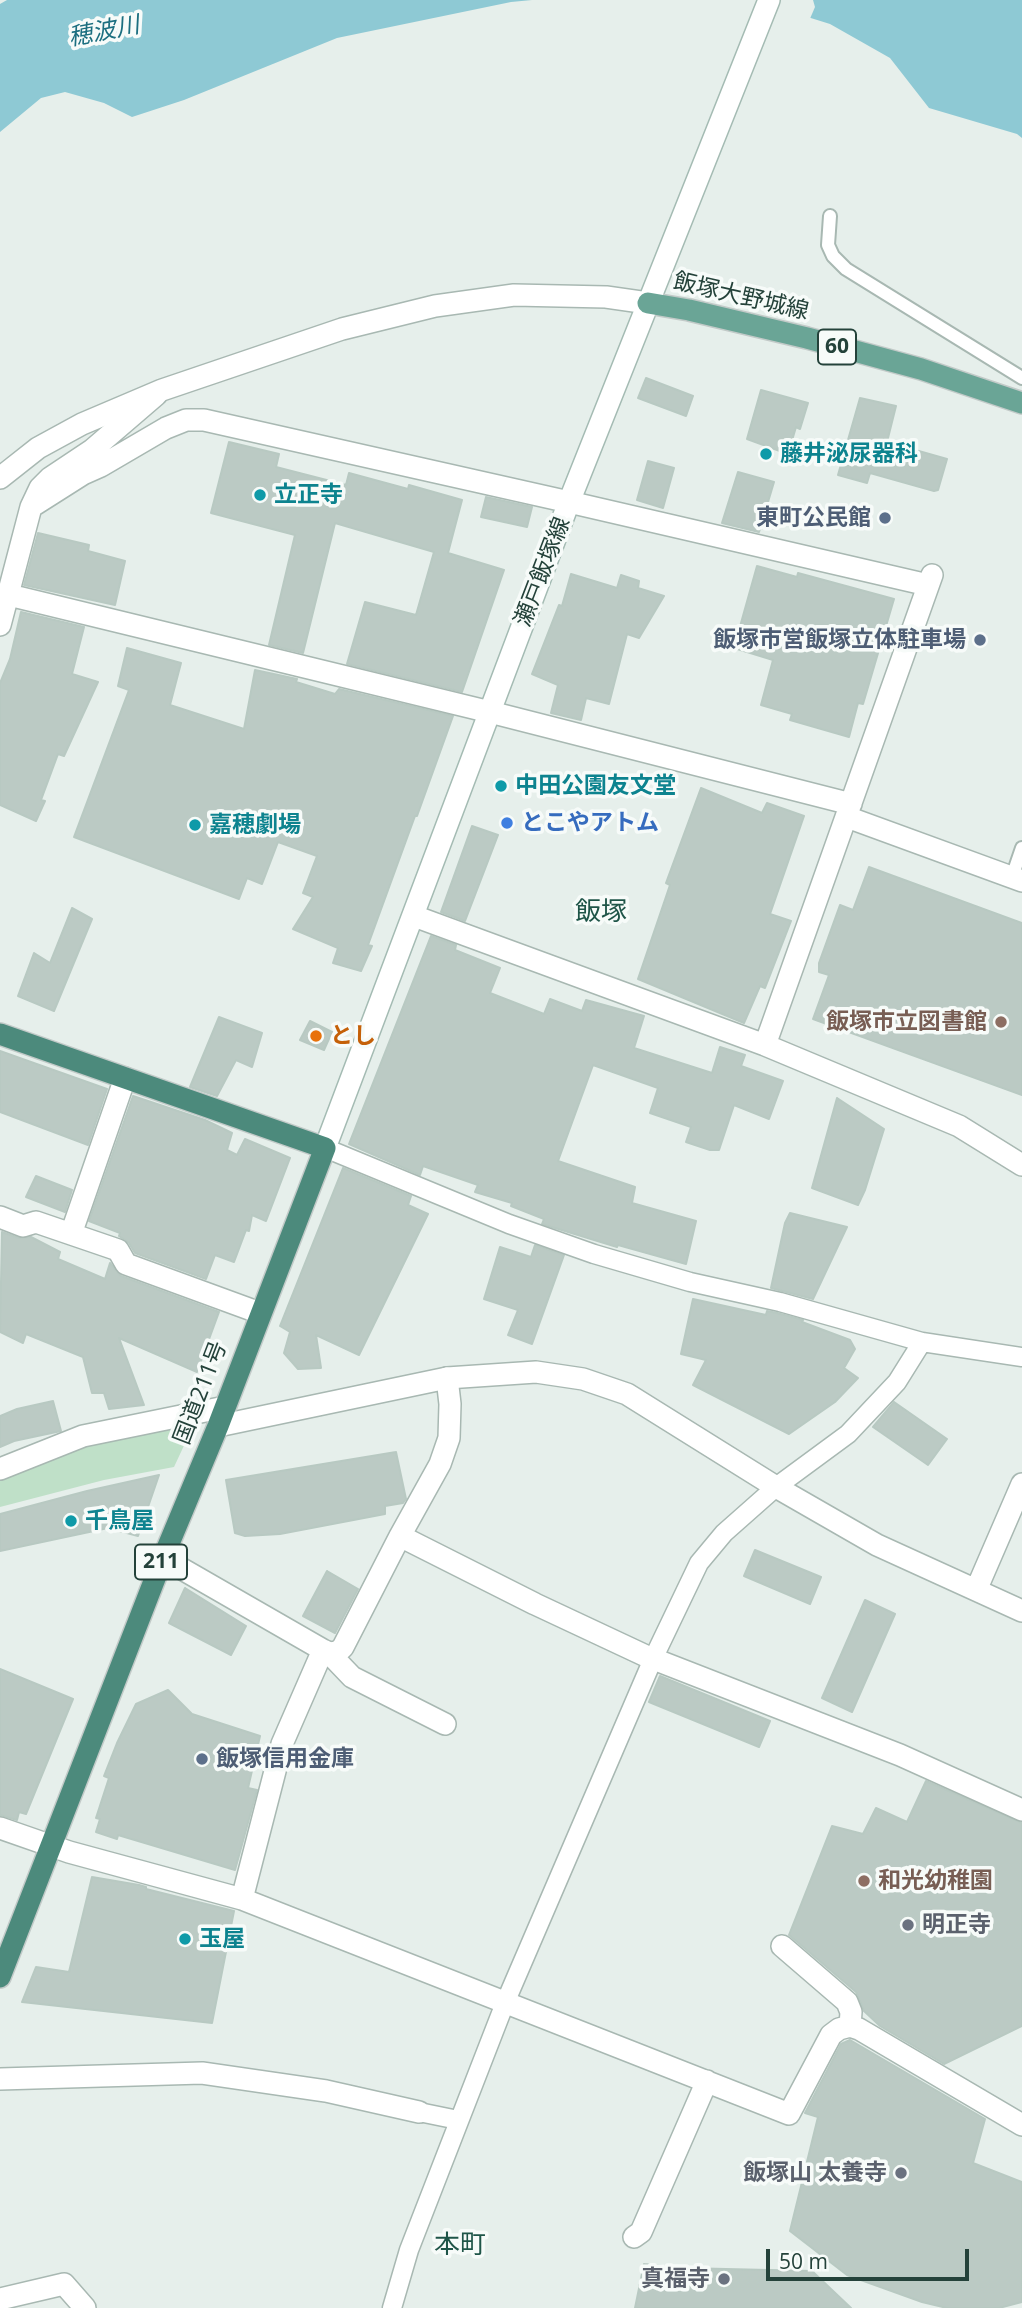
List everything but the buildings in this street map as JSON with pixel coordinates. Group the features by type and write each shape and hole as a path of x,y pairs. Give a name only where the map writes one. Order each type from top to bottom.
{"highway":[{"path":"0,1034 325,1148"},
{"name":"国道211号","path":"0,1977 325,1148"}],"main road":[{"name":"飯塚大野城線","path":"648,303 690,310 807,338 921,369 1022,403"}],"street":[{"name":"瀬戸飯塚線","path":"325,1148 569,502 769,0"},
{"path":"0,478 38,448 82,424 162,390 342,329 474,299 526,295 606,297 648,303"},
{"path":"0,625 32,507 40,488 50,478 92,450 162,390"},
{"path":"32,507 83,474 166,428 186,421 204,420 930,579 765,1045"},
{"path":"9,595 490,712 849,811 1017,879"},
{"path":"414,916 765,1045 958,1126 1022,1165"},
{"path":"71,1234 125,1079"},
{"path":"325,1148 509,1224 594,1254 690,1282 780,1302 922,1342 1022,1357"},
{"path":"0,1217 23,1226 36,1222 118,1250 126,1264 260,1312"},
{"path":"392,2308 409,2250 505,2003 653,1659 699,1563 724,1533 776,1487 848,1434 897,1382 922,1342"},
{"path":"0,1469 95,1433 222,1416 447,1378 536,1372 583,1379 627,1394 776,1487 877,1545 977,1588 1022,1611"},
{"path":"326,1652 338,1652 342,1647 440,1464 449,1438 450,1404 447,1378"},
{"path":"977,1588 1022,1484"},
{"path":"400,1536 535,1604 653,1659 900,1755 1022,1810"},
{"path":"163,1558 326,1652 352,1677 445,1724"},
{"path":"242,1899 282,1744 326,1652"},
{"path":"0,1828 51,1846 242,1899 789,2114 831,2035 850,2026 1022,2125"},
{"path":"782,1946 846,2002 851,2012 850,2026"},
{"path":"0,2079 202,2073 326,2091 458,2120"},
{"path":"634,2237 641,2232 707,2081"},
{"path":"0,2299 64,2284 85,2308"}],"lane":[{"path":"830,216 828,245 833,256 846,269 1022,378"},
{"path":"1017,879 1022,848"}],"green space":[{"path":"195,1422 174,1467 104,1480 0,1507 0,1477 96,1442"}],"water":[{"name":"穂波川","path":"7,0 532,0 337,38 184,100 132,117 104,103 65,92 41,98 0,132 0,4"},
{"path":"753,0 1022,0 1022,138 1017,134 929,108 890,58 830,24"}],"pier":[{"path":"750,0 813,0 815,7 809,21 752,3"}],"place":[{"name":"藤井泌尿器科","path":"766,454"},
{"name":"立正寺","path":"260,495"},
{"name":"東町公民館","path":"885,518"},
{"name":"飯塚市営飯塚立体駐車場","path":"980,640"},
{"name":"中田公園友文堂","path":"501,786"},
{"name":"とこやアトム","path":"507,823"},
{"name":"嘉穂劇場","path":"195,825"},
{"name":"飯塚市立図書館","path":"1001,1022"},
{"name":"とし","path":"316,1036"},
{"name":"千鳥屋","path":"71,1521"},
{"name":"飯塚信用金庫","path":"202,1759"},
{"name":"和光幼稚園","path":"864,1881"},
{"name":"明正寺","path":"908,1925"},
{"name":"玉屋","path":"185,1939"},
{"name":"飯塚山 太養寺","path":"901,2173"},
{"name":"真福寺","path":"724,2279"}],"district":[{"name":"飯塚","path":"601,913"},
{"name":"本町","path":"460,2246"}]}
